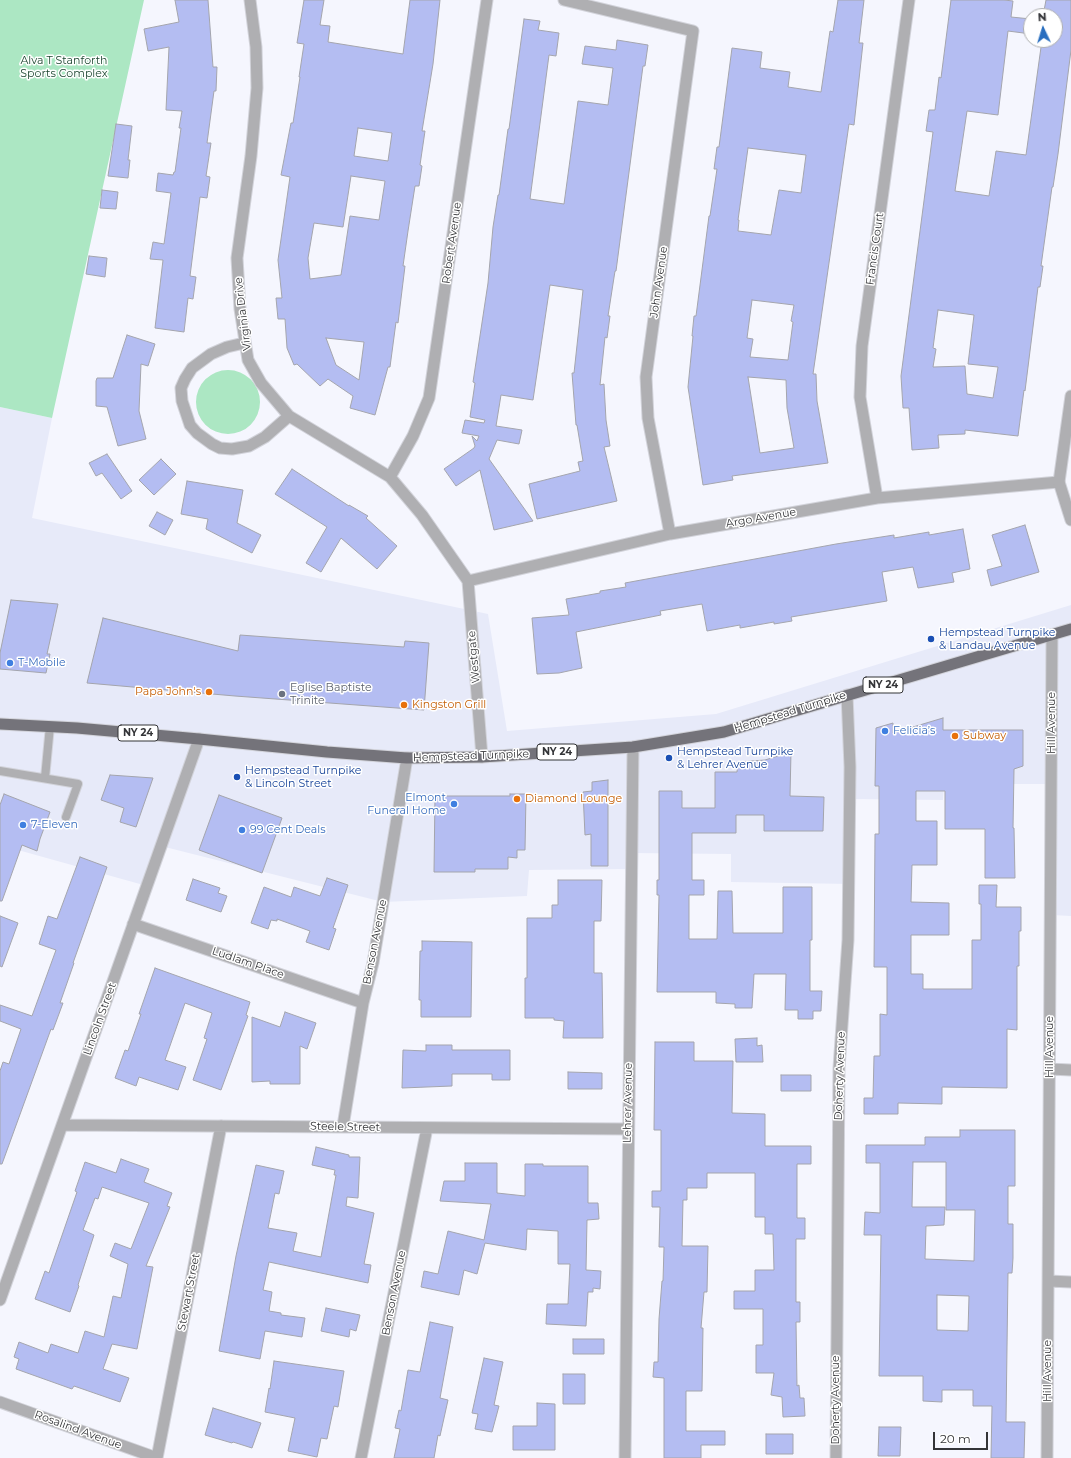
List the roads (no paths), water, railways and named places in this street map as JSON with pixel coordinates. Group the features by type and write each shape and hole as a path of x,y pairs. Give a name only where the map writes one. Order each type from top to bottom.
{"main road":[{"name":"Hempstead Turnpike","path":"0,724 50,726 407,758 482,757 633,747 724,732 1071,629"}],"street":[{"name":"Virginia Drive","path":"250,0 256,47 257,88 251,156 237,258 240,309 244,343 248,360 261,382 289,416 390,477 422,515 468,582"},
{"name":"Robert Avenue","path":"390,477 413,436 430,398 486,0"},
{"name":"John Avenue","path":"564,0 693,31 646,378 648,418 670,534"},
{"name":"Francis Court","path":"877,498 860,397 862,346 909,0"},
{"path":"244,343 228,347 211,354 192,368 181,388 182,401 190,425 197,434 212,444 220,448 232,450 249,446 265,437 289,416"},
{"path":"1071,396 1059,482 1071,520"},
{"name":"Argo Avenue","path":"468,582 670,534 877,498 1059,482"},
{"name":"Westgate","path":"468,582 482,757"},
{"name":"Hill Avenue","path":"1047,1458 1052,635"},
{"name":"Doherty Avenue","path":"836,1458 838,1068 848,940 850,767 847,695"},
{"name":"Lincoln Street","path":"0,1300 199,739"},
{"name":"Lehrer Avenue","path":"625,1458 633,747"},
{"name":"Benson Avenue","path":"343,1126 363,1003 372,963 407,758"},
{"name":"Ludlam Place","path":"134,924 363,1003"},
{"path":"1050,1069 1071,1070"},
{"name":"Steele Street","path":"62,1125 628,1129"},
{"name":"Stewart Street","path":"157,1458 221,1126"},
{"name":"Benson Avenue","path":"361,1458 427,1128"},
{"path":"1048,1281 1071,1282"},
{"name":"Rosalind Avenue","path":"0,1402 157,1458"}],"lane":[{"path":"45,778 50,726"},
{"path":"0,771 78,784 66,817"}],"place":[{"name":"Hempstead Turnpike & Landau Avenue","path":"931,639"},
{"name":"T-Mobile","path":"10,663"},
{"name":"Papa John's","path":"209,692"},
{"name":"Eglise Baptiste Trinite","path":"282,694"},
{"name":"Kingston Grill","path":"404,705"},
{"name":"Felicia’s","path":"885,731"},
{"name":"Subway","path":"955,736"},
{"name":"Hempstead Turnpike & Lehrer Avenue","path":"669,758"},
{"name":"Hempstead Turnpike & Lincoln Street","path":"237,777"},
{"name":"Diamond Lounge","path":"517,799"},
{"name":"Elmont Funeral Home","path":"454,804"},
{"name":"7-Eleven","path":"23,825"},
{"name":"99 Cent Deals","path":"242,830"}],"park label":[{"name":"Alva T Stanforth Sports Complex","path":"64,67"}]}
